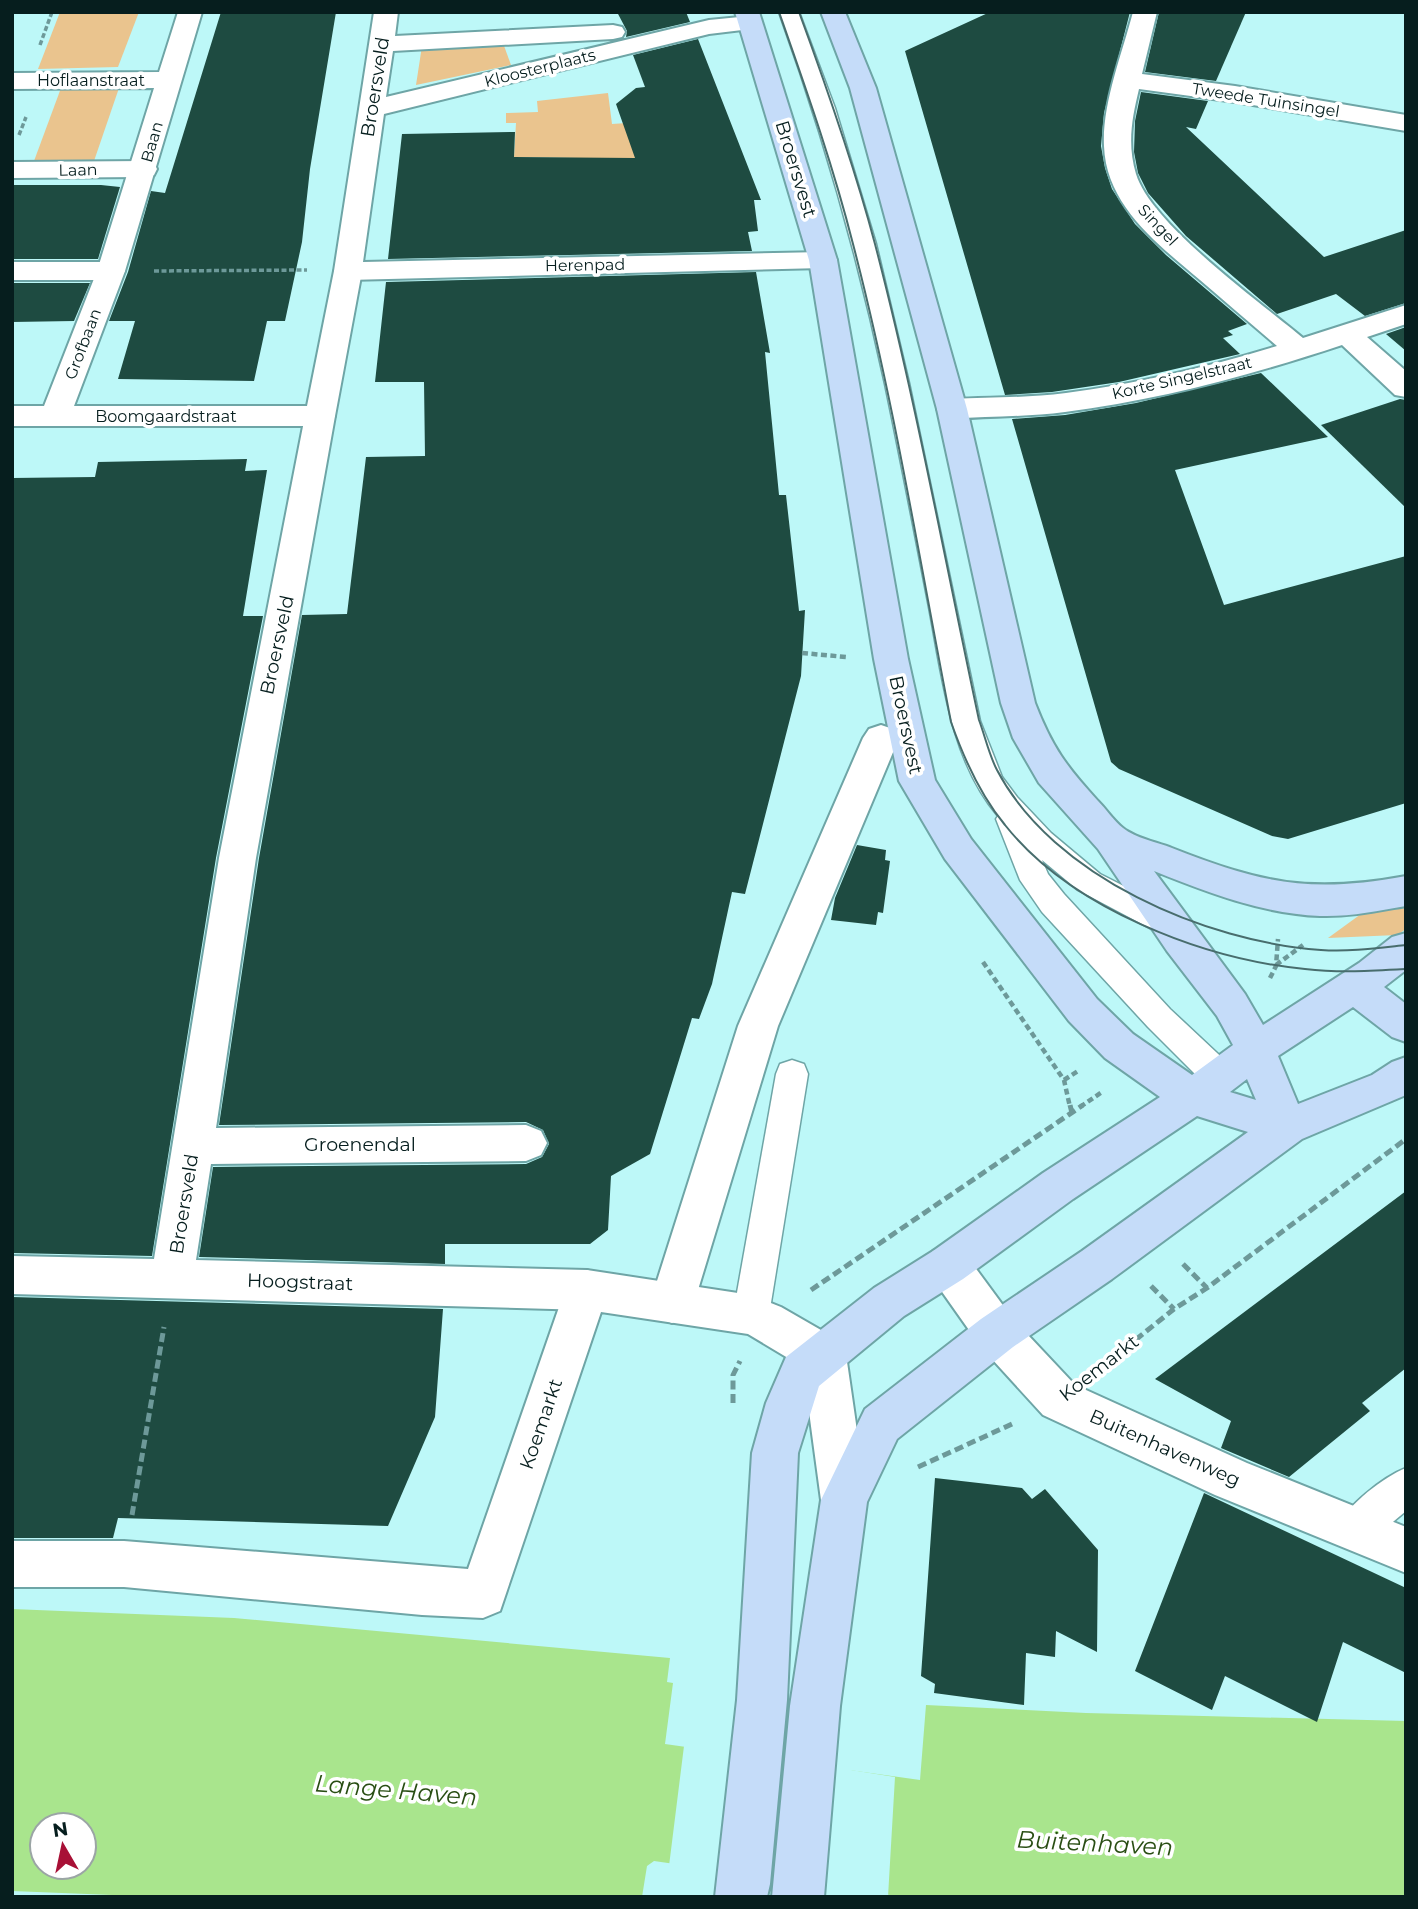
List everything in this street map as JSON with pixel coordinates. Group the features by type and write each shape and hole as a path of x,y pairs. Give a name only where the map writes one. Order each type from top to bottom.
{"main road":[{"name":"Broersvest","path":"833,12 863,89 952,408 1018,703 1031,738 1052,774 1111,839 1231,1005 1256,1050 1287,1127"},
{"name":"Broersvest","path":"748,18 822,260 891,659 918,781 958,849 1083,1010 1119,1046 1287,1127"},
{"path":"1111,839 1259,892 1307,901 1356,899 1406,891"},
{"path":"742,1891 762,1700 775,1453 789,1403 802,1372 889,1302 948,1265 1058,1186 1406,948"},
{"path":"1354,986 1406,1026"},
{"path":"798,1894 816,1706 844,1500 881,1424 997,1333 1097,1265 1287,1127 1386,1087 1406,1074"}],"street":[{"name":"Baan","path":"111,271 190,12"},
{"name":"Broersveld","path":"172,1279 226,923 271,669 291,578 348,271 386,12"},
{"name":"Singel","path":"1139,14 1118,120 1117,148 1123,176 1138,206 1162,233 1298,349"},
{"name":"Kloosterplaats","path":"371,109 748,18"},
{"name":"Kloosterplaats","path":"381,44 709,27"},
{"name":"Hoflaanstraat","path":"12,81 170,80"},
{"name":"Tweede Tuinsingel","path":"1127,80 1235,94 1406,123"},
{"name":"Laan","path":"12,170 144,169"},
{"name":"Herenpad","path":"348,271 822,260"},
{"path":"12,271 111,271"},
{"name":"Grofbaan","path":"55,417 111,271"},
{"name":"Korte Singelstraat","path":"952,408 1062,403 1130,393 1192,379 1298,349 1406,314"},
{"path":"1347,334 1406,388"},
{"name":"Boomgaardstraat","path":"12,416 320,416"},
{"name":"Broersvest","path":"672,1303 758,1026 881,738"},
{"name":"Groenendal","path":"194,1146 526,1143"},
{"name":"Buitenhavenweg","path":"948,1265 997,1333 1059,1400 1231,1479 1406,1550"},
{"name":"Hoogstraat","path":"12,1275 587,1290"},
{"path":"587,1290 751,1315 824,1355 844,1500"},
{"name":"Koemarkt","path":"124,1564 483,1594 587,1290"},
{"path":"12,1564 124,1564"}],"lane":[{"name":"Broersvest","path":"789,12 824,108 865,244 897,383 966,721 989,781 1006,805 1040,841 1089,882 1170,924"},
{"name":"Broersvest","path":"1006,805 1035,880 1159,1018 1206,1087"},
{"path":"751,1315 792,1074"},
{"path":"1355,1529 1406,1486"}],"path":[{"path":"111,271 348,271"},
{"path":"1268,984 1276,966"},
{"path":"825,1281 1048,1129"},
{"name":"Koemarkt","path":"911,1474 917,1467 948,1455 1059,1400 1174,1310 1406,1139"},
{"path":"124,1564 172,1279"}],"shaded area":[{"path":"60,12 139,12 118,67 38,69"},
{"path":"503,43 511,65 416,85 422,46"},
{"path":"61,88 119,88 94,161 34,161"},
{"path":"608,93 612,124 627,123 640,159 514,157 516,123 506,123 506,113 538,112 537,101"},
{"path":"1406,908 1406,929 1397,935 1328,938 1361,914"}],"water":[{"path":"12,1609 234,1618 670,1658 667,1682 673,1683 665,1744 920,1780 926,1705 1086,1713 1406,1721 1406,1897 904,1897 654,1861 647,1866 642,1897 162,1897 12,1891"}],"pier":[{"path":"684,1746 851,1767 851,1770 895,1777 888,1897 669,1866"}],"building":[{"path":"221,12 336,12 310,169 302,242 285,321 267,321 254,381 118,379 135,321 109,321 128,272 151,191 165,193"},
{"path":"617,12 686,12 690,22 626,37 627,31"},
{"path":"990,12 1130,12 1104,113 1101,146 1105,168 1112,189 1135,224 1166,255 1247,324 1228,331 1233,335 1223,338 1240,354 1119,382 1052,392 1005,395 905,51"},
{"path":"1159,12 1246,12 1216,81 1145,72"},
{"path":"698,39 761,200 754,200 758,231 748,232 752,251 388,259 402,134 515,132 514,157 635,158 616,104 636,88 645,87 633,55"},
{"path":"1141,92 1208,101 1196,129 1186,127 1324,257 1406,230 1406,303 1365,316 1336,294 1277,314 1186,236 1148,193 1138,173 1134,152 1135,121"},
{"path":"12,185 120,187 98,259 12,259"},
{"path":"756,272 770,353 765,352 779,495 786,495 799,611 805,610 801,676 745,894 732,892 712,984 699,1019 692,1018 650,1154 611,1176 608,1230 590,1244 445,1244 445,1264 199,1257 213,1167 526,1164 542,1157 549,1144 543,1130 526,1122 219,1125 259,858 302,615 347,614 366,457 425,456 424,382 375,382 386,282"},
{"path":"12,283 90,283 74,321 12,322"},
{"path":"1406,327 1406,351 1386,334"},
{"path":"1261,373 1328,437 1175,470 1224,605 1406,556 1406,803 1288,839 1272,836 1119,769 1111,762 1012,419 1065,415 1136,403"},
{"path":"1400,399 1406,400 1406,508 1321,425"},
{"path":"247,459 245,471 267,470 243,616 263,616 216,858 152,1256 12,1253 12,478 95,477 98,462"},
{"path":"857,845 886,850 885,860 890,861 883,913 878,912 876,925 831,920 835,898"},
{"path":"1406,1191 1406,1368 1362,1403 1370,1411 1289,1477 1221,1448 1231,1421 1155,1379"},
{"path":"12,1297 443,1309 435,1417 388,1526 118,1518 113,1538 12,1538"},
{"path":"935,1478 1022,1488 1032,1499 1045,1489 1098,1550 1097,1652 1056,1631 1055,1657 1026,1653 1024,1705 934,1693 935,1684 921,1676"},
{"path":"1204,1493 1406,1588 1406,1673 1343,1642 1317,1722 1225,1676 1212,1710 1135,1671"}],"tram line":[{"path":"779,12 837,185 853,244 894,422 951,722 980,789 1005,825 1033,855 1065,881 1141,924 1182,941 1265,963 1343,971 1406,969"},
{"path":"799,12 840,127 875,244 917,422 979,720 997,770 1022,808 1055,842 1094,872 1137,897 1183,918 1230,934 1321,950 1406,945"}],"water label":[{"name":"Lange Haven","path":"396,1790"},
{"name":"Buitenhaven","path":"1095,1843"}]}
